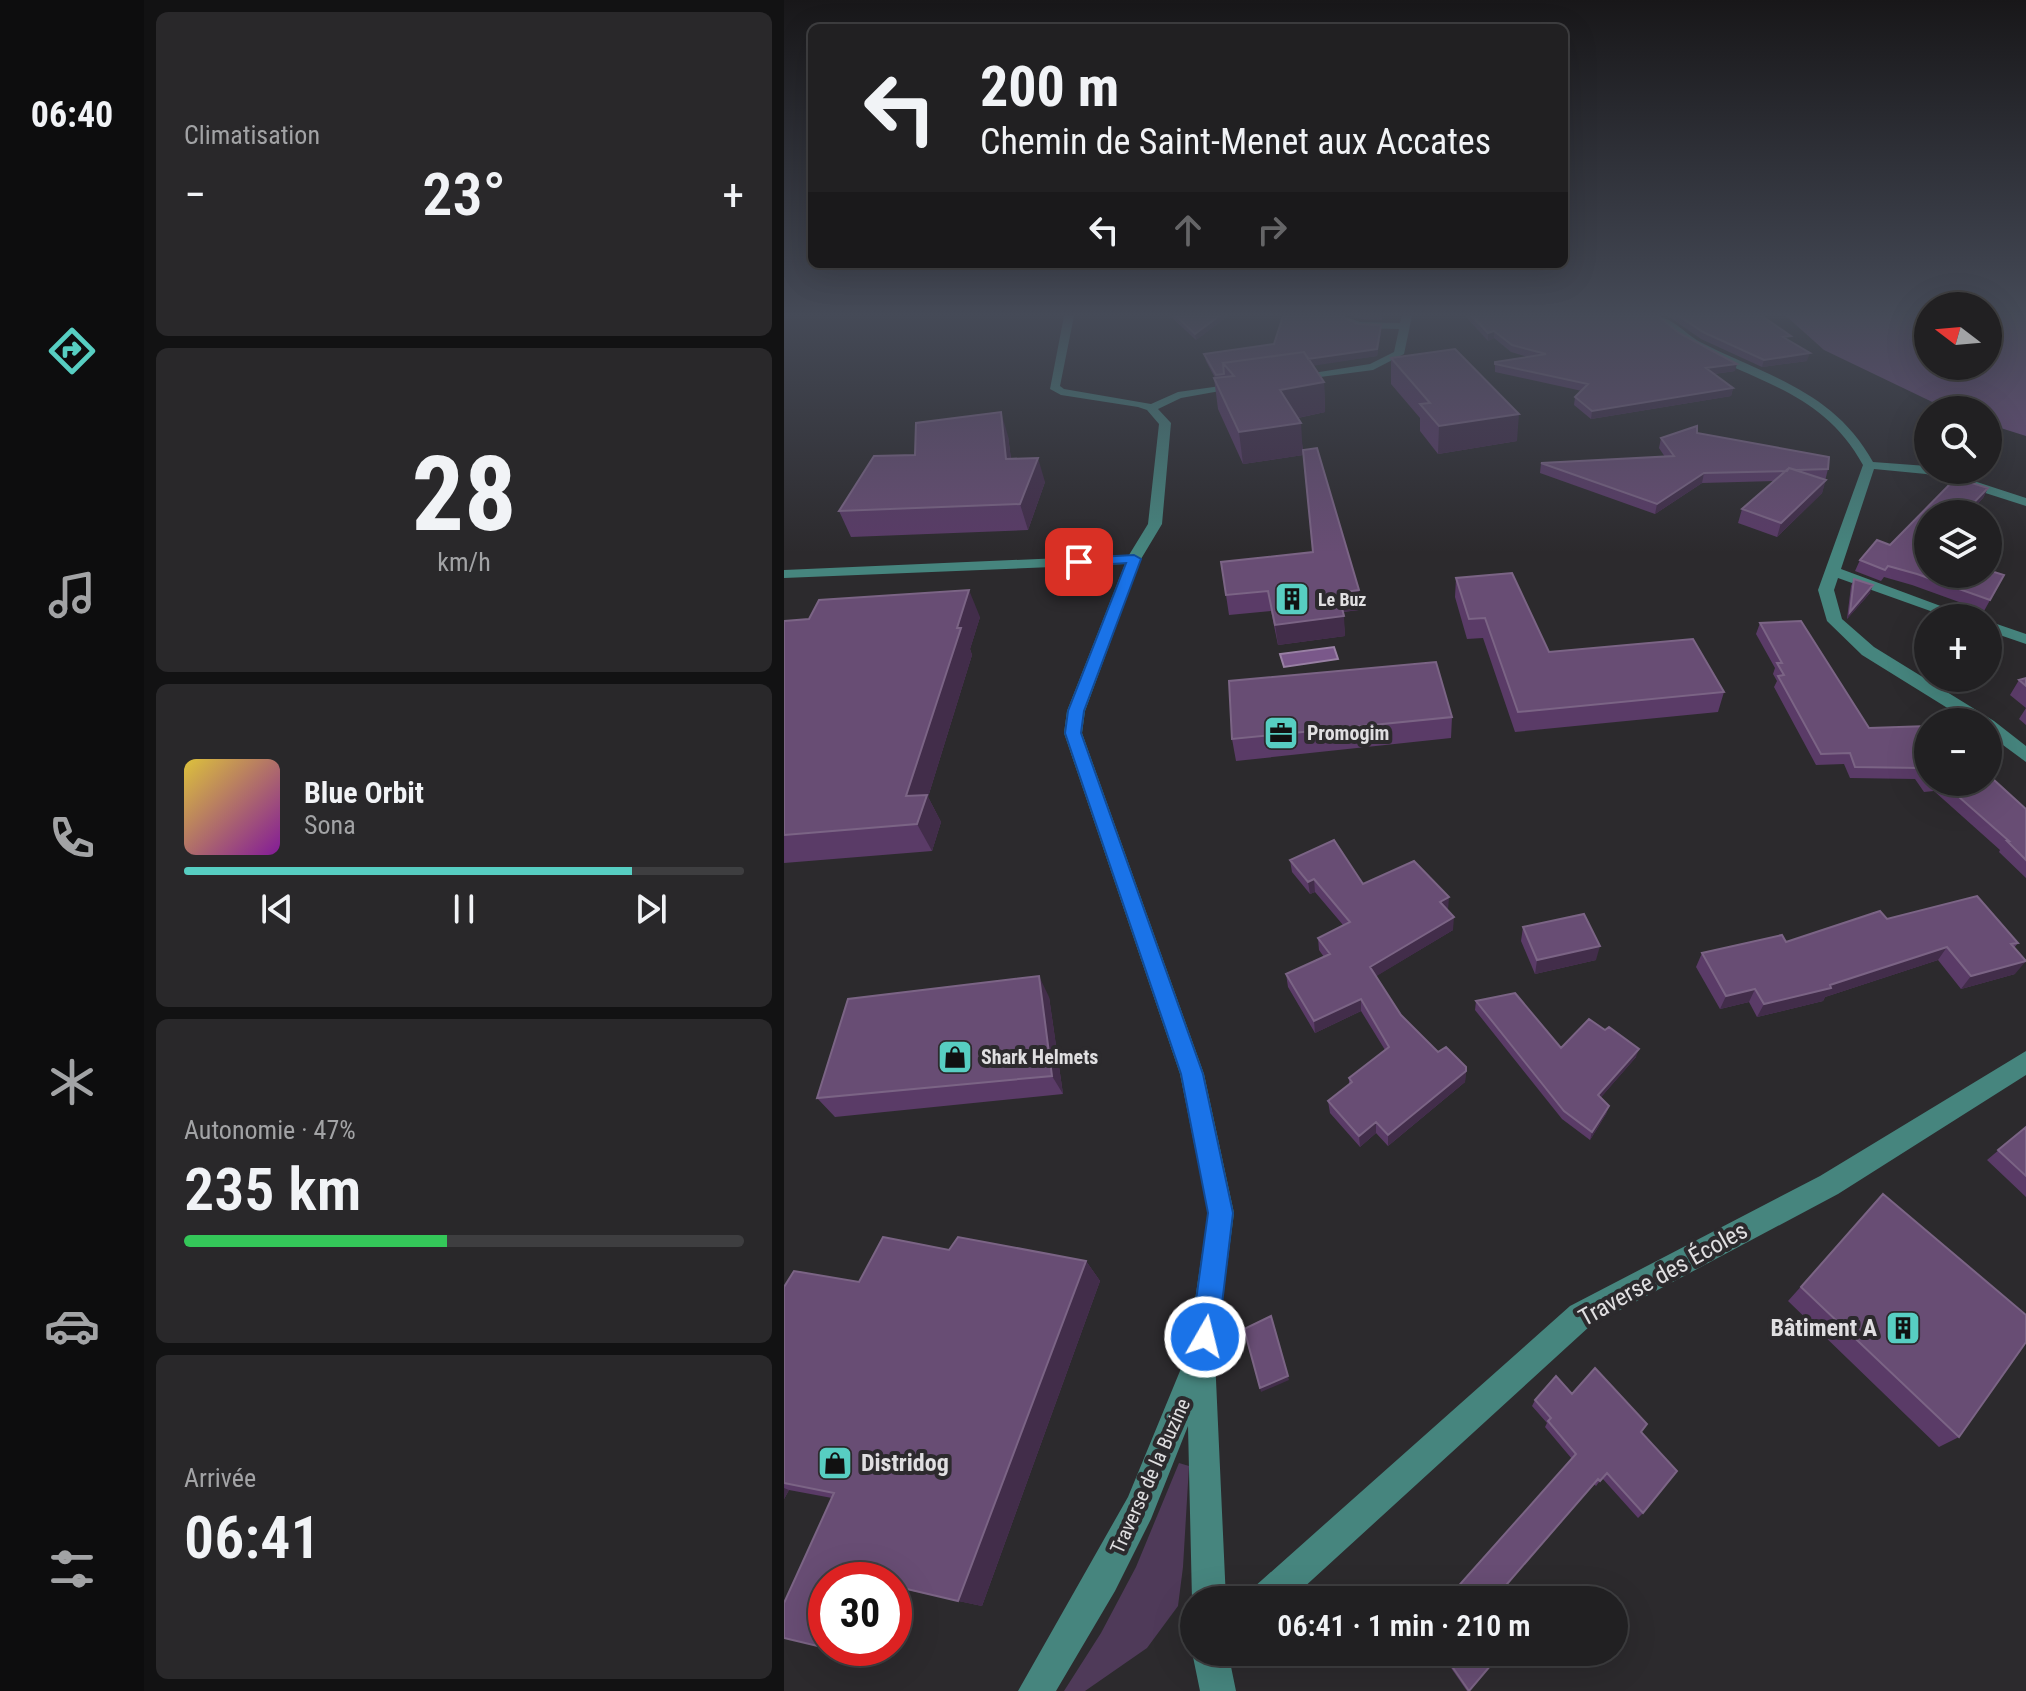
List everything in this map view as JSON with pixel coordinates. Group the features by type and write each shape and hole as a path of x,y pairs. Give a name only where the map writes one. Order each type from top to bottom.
{"street":[{"path":"1084,395 1125,400 1151,408 1185,395"},
{"path":"1801,395 1856,438 1869,465 1826,590 1835,621 1868,651 1960,708"},
{"name":"Traverse de la Buzine","path":"1036,1691 1103,1579 1140,1508 1202,1354 1221,1213 1192,1074 1073,733 1076,711 1134,559 1155,524 1165,423 1151,408"},
{"path":"1869,465 1927,470 2026,502"},
{"path":"784,574 1134,559"},
{"path":"1832,571 1925,604"},
{"path":"2002,631 2026,639"},
{"path":"2002,737 2026,756"},
{"name":"Traverse des Écoles","path":"1281,1586 1580,1316 1829,1185 2026,1062"},
{"path":"1202,1354 1209,1586"},
{"path":"1213,1666 1218,1691"}],"shaded area":[{"path":"1918,395 2026,395 2026,436 2002,428 2002,396"},
{"path":"1334,647 1338,659 1284,667 1280,654"},
{"path":"1179,1463 1189,1466 1178,1606 1147,1648 1085,1691 1064,1691 1101,1633 1136,1567"}],"building":[{"path":"1222,395 1283,395 1301,423 1239,432"},
{"path":"1423,395 1500,395 1519,414 1439,426 1420,404 1430,403"},
{"path":"1577,395 1691,395 1592,411 1575,397"},
{"path":"1001,412 1006,459 1038,458 1020,504 839,511 874,456 915,455 916,423"},
{"path":"1697,426 1697,433 1829,457 1828,469 1704,473 1657,504 1541,463 1674,456 1661,438"},
{"path":"1317,448 1359,590 1338,593 1344,616 1275,625 1268,591 1226,595 1221,562 1313,552 1303,450"},
{"path":"1789,468 1826,480 1781,523 1742,509"},
{"path":"1950,484 1975,484 1988,488 1976,500 1934,500"},
{"path":"1914,521 1914,573 1888,566 1885,570 1860,560 1877,540 1890,545"},
{"path":"1512,573 1549,652 1693,639 1724,692 1518,712 1485,618 1469,619 1456,578"},
{"path":"1854,579 1873,585 1850,612"},
{"path":"1956,588 1997,588 1990,600"},
{"path":"969,590 957,628 961,628 906,796 927,795 917,824 784,835 784,621 809,619 819,600"},
{"path":"1801,621 1869,728 1914,726 1914,768 1855,767 1850,753 1821,754 1778,676 1784,675 1777,663 1782,663 1760,623"},
{"path":"1436,662 1452,717 1232,739 1229,681"},
{"path":"2002,787 2026,809 2026,860 1958,796 2002,796"},
{"path":"1334,840 1363,884 1414,861 1449,897 1440,902 1454,917 1370,967 1401,1015 1438,1052 1446,1047 1466,1067 1466,1071 1388,1135 1376,1122 1359,1136 1328,1101 1352,1082 1349,1078 1389,1047 1361,999 1314,1021 1286,974 1330,954 1318,938 1350,922 1314,879 1308,882 1290,860"},
{"path":"1977,896 2018,943 2011,944 2026,961 1971,976 1947,947 1830,985 1831,988 1764,1004 1755,989 1726,996 1702,953 1782,935 1786,942 1880,911 1887,919"},
{"path":"1584,914 1600,946 1537,960 1523,927"},
{"name":"Shark Helmets","path":"1039,976 1052,1076 817,1098 848,999"},
{"path":"1515,993 1561,1048 1589,1019 1605,1030 1609,1027 1639,1049 1598,1095 1609,1106 1592,1132 1564,1111 1476,1001"},
{"path":"2026,1127 2026,1176 1998,1150"},
{"name":"Bâtiment A","path":"1883,1194 2026,1315 2026,1342 1959,1437 1801,1287"},
{"path":"883,1237 949,1250 958,1237 1086,1261 958,1601 912,1590 912,1562 808,1562 808,1644 784,1638 784,1603 834,1493 784,1483 784,1287 794,1271 859,1282"},
{"path":"1271,1316 1288,1376 1260,1388 1244,1329"},
{"path":"1595,1368 1647,1424 1641,1432 1677,1471 1643,1513 1607,1473 1600,1481 1598,1479 1507,1584 1508,1586 1458,1586 1576,1454 1535,1400 1556,1376 1572,1394"},
{"path":"1452,1666 1490,1666 1469,1691"}],"place":[{"name":"Le Buz","path":"1292,599"},
{"name":"Promogim","path":"1281,733"},
{"name":"Shark Helmets","path":"955,1057"},
{"name":"Bâtiment A","path":"1903,1328"},
{"name":"Distridog","path":"835,1463"}],"route":[{"path":"1079,562 1134,559 1076,711 1073,733 1192,1074 1221,1213 1205,1337"}]}
